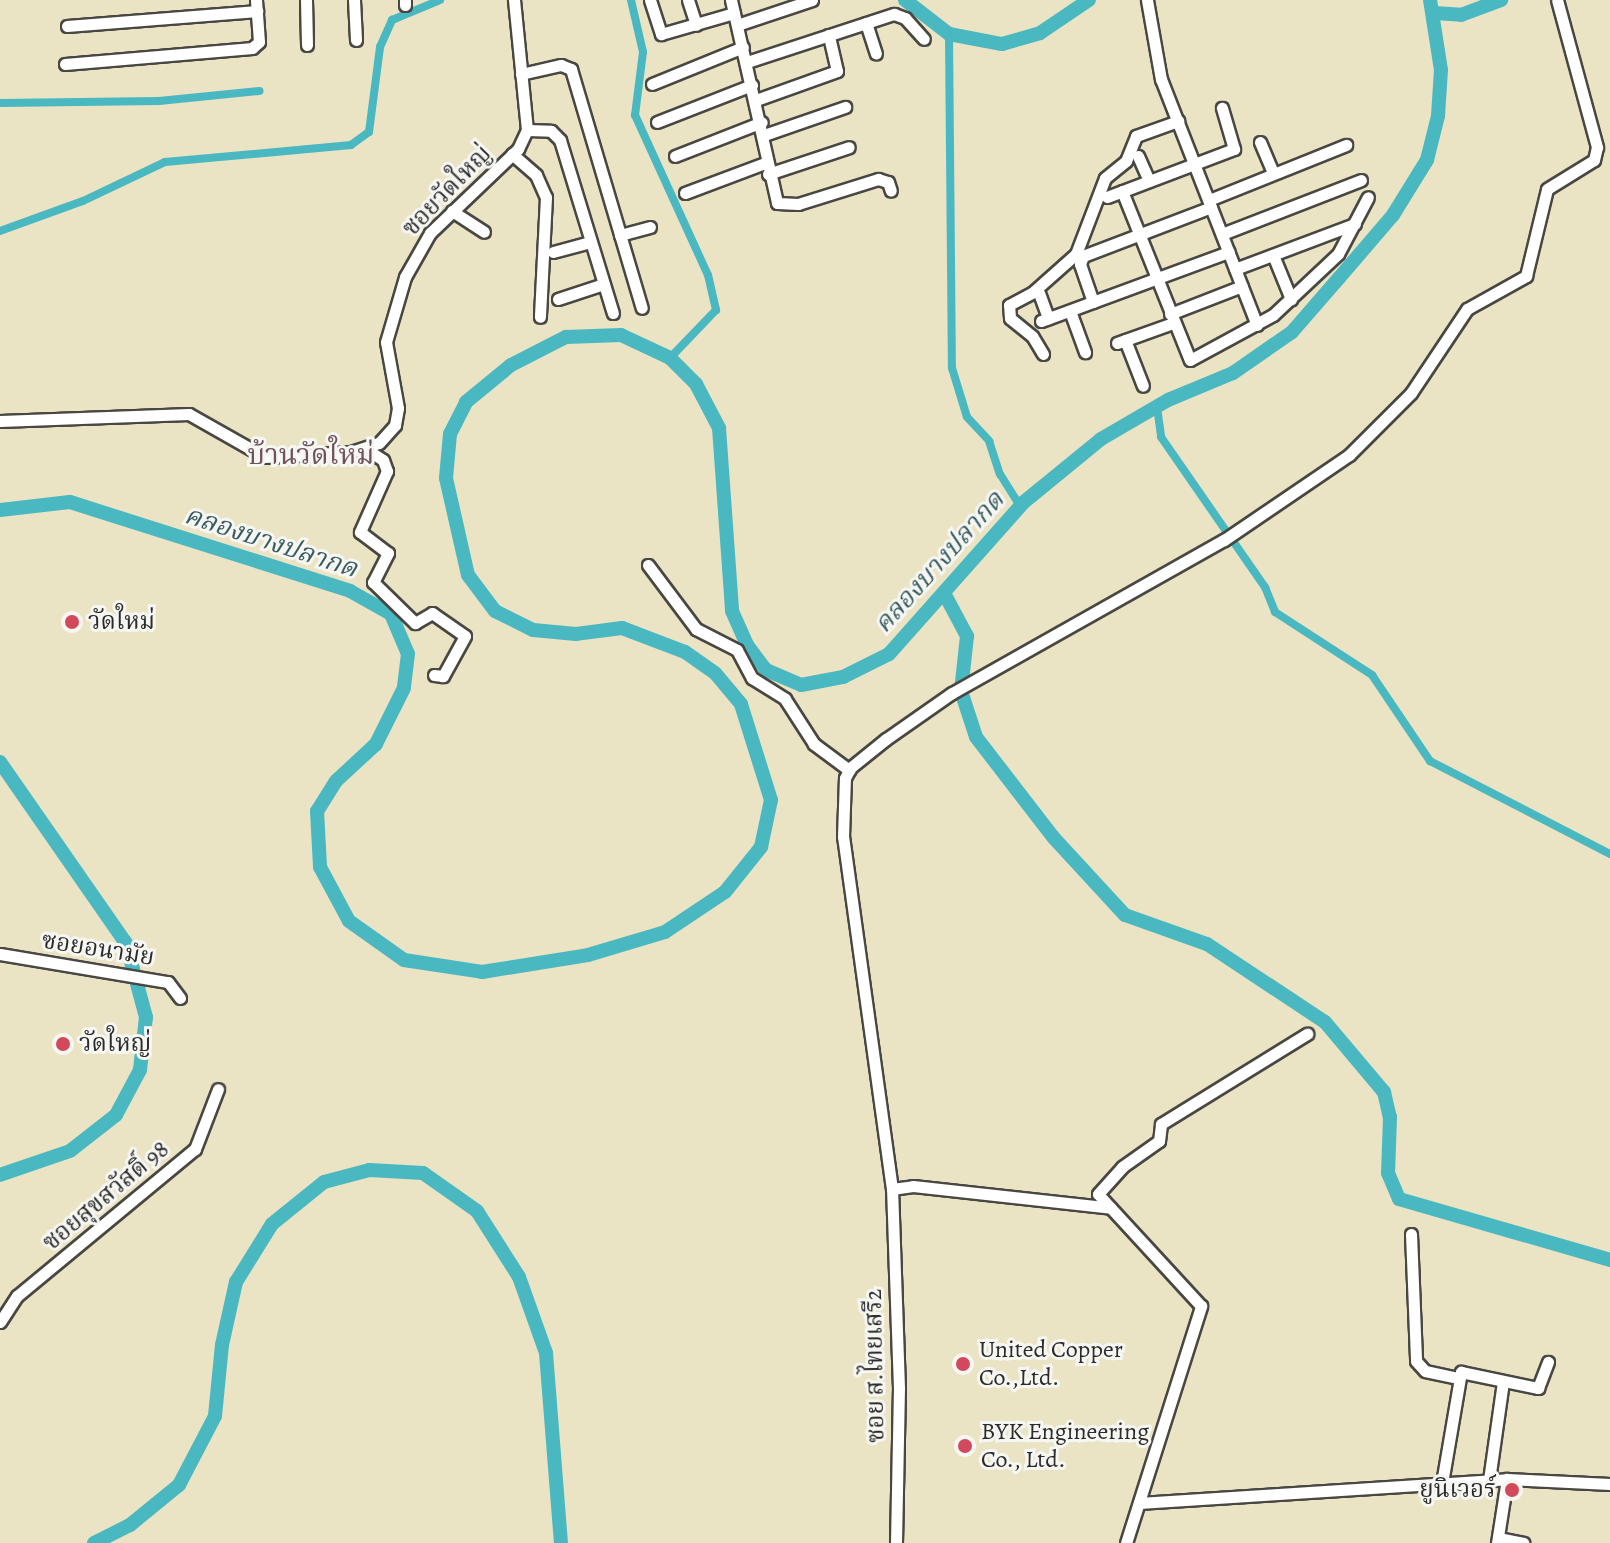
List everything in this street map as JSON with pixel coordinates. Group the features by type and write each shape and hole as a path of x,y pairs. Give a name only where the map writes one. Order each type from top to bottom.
{"street":[{"path":"306,0 307,45"},
{"path":"354,0 356,40"},
{"path":"514,0 527,130 556,133 613,313"},
{"path":"650,0 661,34 812,0"},
{"path":"688,0 696,25"},
{"path":"731,0 763,128 766,168 781,206 878,179 888,182 891,191"},
{"path":"1147,0 1161,79 1257,325"},
{"path":"648,565 696,629 737,650 752,678 785,699 814,744 849,770 952,693 1224,540 1349,455 1411,393 1467,309 1530,269 1547,189 1594,160 1597,136 1557,0"},
{"path":"65,64 252,48 259,42 256,6 67,26"},
{"path":"747,62 901,14 924,39"},
{"path":"866,23 876,53"},
{"path":"756,100 837,71 829,35"},
{"path":"652,84 743,47"},
{"path":"521,74 561,65 571,69 642,308"},
{"path":"657,122 752,85"},
{"path":"675,156 763,128 845,107"},
{"path":"1107,197 1235,146 1222,108"},
{"path":"1043,354 1032,336 1010,318 1011,301 1033,292 1076,254 1105,178 1126,161 1136,136 1178,121"},
{"name":"ซอยวัดใหญ่","path":"366,449 379,443 395,425 398,408 386,342 405,277 430,233 512,154 527,130"},
{"path":"1260,142 1273,173"},
{"path":"1093,302 1080,260 1273,173 1346,145"},
{"path":"685,193 849,147"},
{"path":"512,154 536,175 546,197 540,317"},
{"path":"1138,156 1149,181"},
{"path":"1222,234 1361,180"},
{"path":"1122,191 1190,360 1257,325 1291,299 1338,254 1368,197"},
{"path":"452,211 484,232"},
{"path":"1235,269 1356,224"},
{"path":"620,235 650,227"},
{"path":"553,252 591,242"},
{"path":"1039,293 1045,319 1229,252"},
{"path":"1273,255 1291,299"},
{"path":"558,299 604,284"},
{"path":"1143,386 1121,342 1242,286"},
{"path":"1070,311 1085,352"},
{"path":"4,421 189,414 218,426 255,456 366,449 383,460 387,471 360,532 388,553 372,579 415,623 432,613 465,636 443,676 434,675"},
{"name":"ซอย ส.ไทยเสรี2","path":"849,770 843,837 892,1189 899,1388 896,1543"},
{"name":"ซอยอนามัย","path":"0,954 119,977 174,984 180,998"},
{"path":"1126,1543 1201,1306 1098,1194 1122,1167 1159,1141 1161,1124 1307,1034"},
{"name":"ซอยสุขสวัสดิ์ 98","path":"0,1322 17,1296 195,1149 218,1089"},
{"path":"892,1189 913,1186 1112,1208"},
{"path":"1411,1234 1416,1361 1425,1371 1457,1378"},
{"path":"1442,1483 1457,1378 1461,1372 1542,1387 1548,1362"},
{"path":"1489,1480 1503,1382"},
{"path":"1139,1503 1507,1479 1610,1484"},
{"path":"1507,1479 1498,1540 1524,1543"}],"waterway":[{"path":"0,231 83,201 165,162 351,145 369,132 380,47 392,20 440,0"},
{"path":"631,0 643,52 635,115 708,275 716,310 670,358"},
{"path":"905,0 949,34 1002,44 1040,33 1089,0"},
{"name":"คลองบางปลากด","path":"0,510 70,502 350,591 391,614 408,654 404,688 376,744 336,781 317,811 320,867 349,921 404,960 482,972 588,955 665,932 725,892 761,847 771,800 741,704 715,673 685,652 622,628 576,634 533,630 495,611 468,575 446,478 450,434 466,402 511,365 566,337 621,335 670,358 696,384 719,428 732,611 747,645 766,670 801,685 843,677 889,654 1024,502 1101,439 1168,400 1233,373 1292,332 1339,278 1393,215 1427,160 1438,116 1441,70 1430,0"},
{"path":"1435,13 1461,15 1501,0"},
{"path":"949,34 952,368 967,417 989,441 1000,474 1020,506"},
{"path":"0,103 159,101 260,91"},
{"path":"1157,407 1161,437 1265,587 1275,612 1372,675 1430,761 1610,854"},
{"path":"944,593 967,636 961,691 976,737 1053,837 1125,915 1207,944 1325,1022 1384,1092 1390,1117 1388,1173 1399,1199 1610,1260"},
{"name":"คลองบางปลากด","path":"0,762 126,943 146,1017 140,1070 116,1115 70,1151 0,1175"},
{"name":"คลองบางปลากด","path":"94,1543 130,1525 179,1485 215,1416 222,1345 236,1282 272,1224 324,1182 369,1170 423,1173 477,1211 519,1277 546,1353 561,1543"}],"place":[{"name":"วัดใหม่","path":"72,622"},
{"name":"วัดใหญ่","path":"63,1044"},
{"name":"United Copper Co.,Ltd.","path":"963,1364"},
{"name":"BYK Engineering Co., Ltd.","path":"965,1446"},
{"name":"ยูนิเวอร์","path":"1512,1490"}],"district":[{"name":"บ้านวัดใหม่","path":"311,455"}]}
